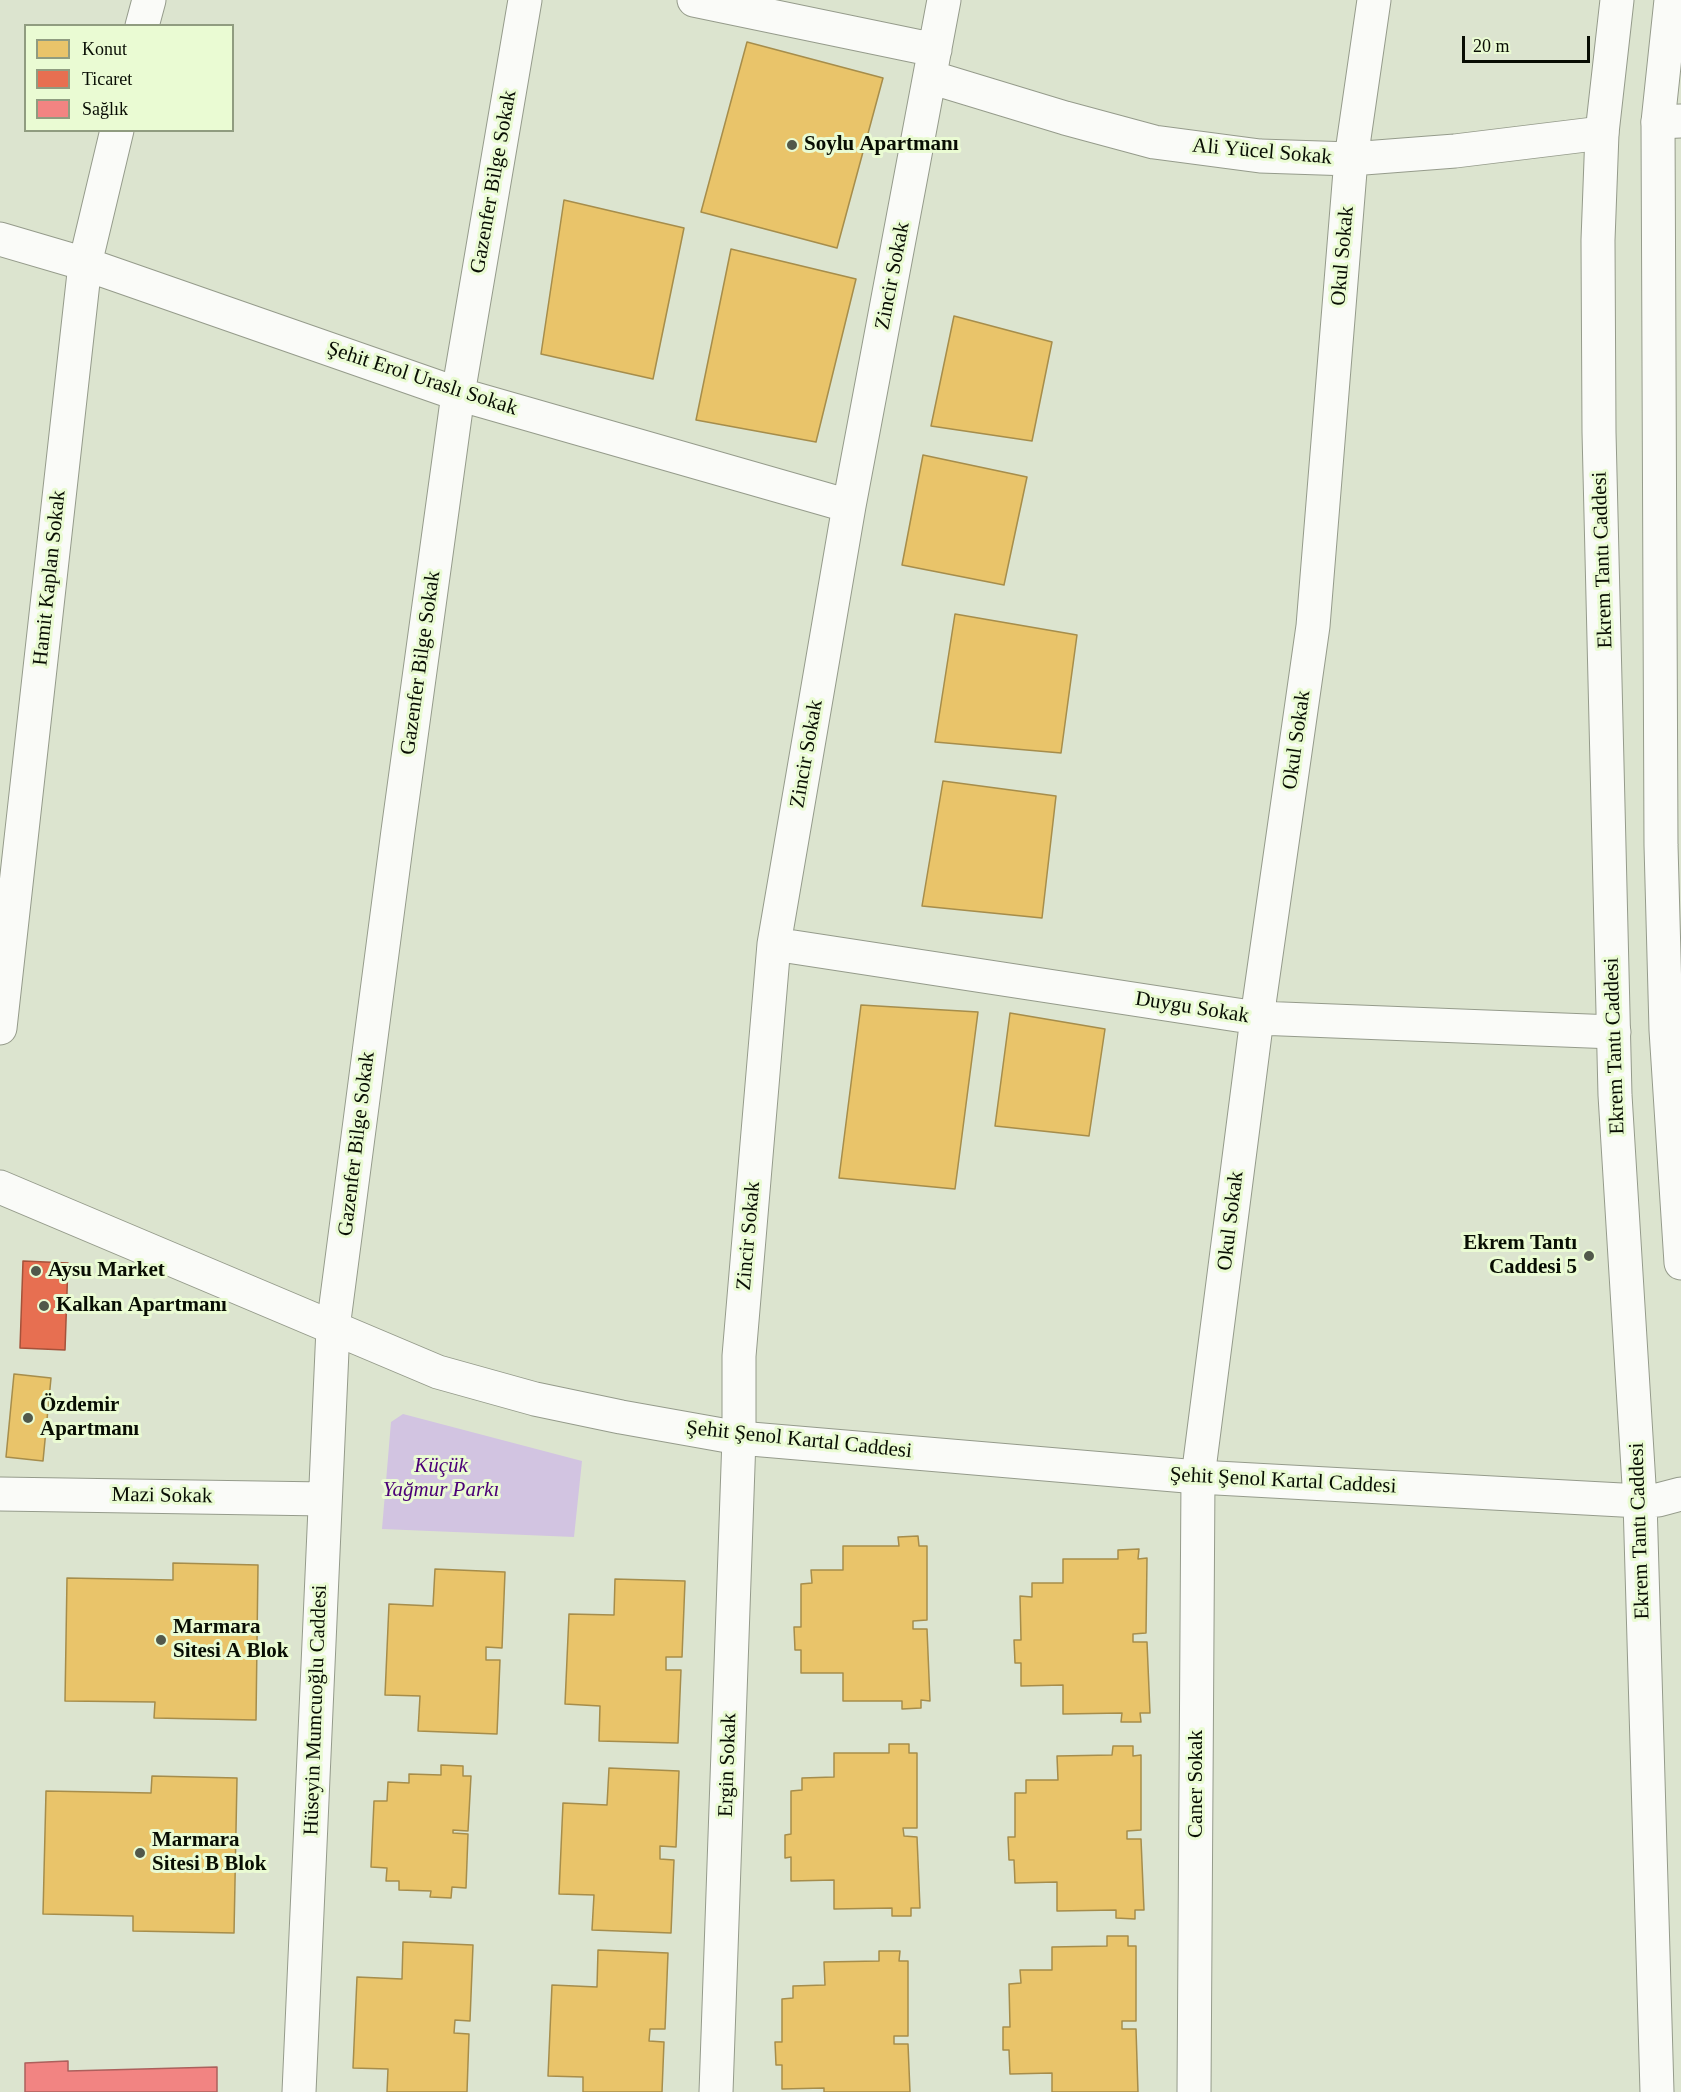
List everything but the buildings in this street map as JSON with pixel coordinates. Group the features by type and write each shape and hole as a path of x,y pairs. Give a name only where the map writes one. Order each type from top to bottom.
{"street":[{"path":"142,24 148,0"},
{"name":"Gazenfer Bilge Sokak","path":"333,1328 458,394 525,0"},
{"name":"Ali Yücel Sokak","path":"694,0 933,64 1065,118 1154,142 1260,156 1351,159 1455,151 1602,133 1669,122"},
{"name":"Zincir Sokak","path":"739,1438 739,1356 774,944 849,506 944,0"},
{"name":"Okul Sokak","path":"1198,1477 1257,1018 1313,626 1351,159 1374,0"},
{"name":"Ekrem Tantı Caddesi","path":"1617,0 1602,133 1598,240 1599,432 1615,1095 1639,1487 1657,2092"},
{"path":"1671,0 1669,122 1671,844 1665,1030 1681,1263"},
{"name":"Hamit Kaplan Sokak","path":"0,1028 3,969 85,264 117,132"},
{"name":"Şehit Erol Uraslı Sokak","path":"0,239 85,264 458,394 849,506"},
{"name":"Duygu Sokak","path":"774,944 1257,1018 1614,1032 1665,1030"},
{"name":"Şehit Şenol Kartal Caddesi","path":"0,1187 438,1372 535,1399 739,1438 1198,1477 1639,1487"},
{"name":"Hüseyin Mumcuoğlu Caddesi","path":"299,2092 333,1328"},
{"name":"Ergin Sokak","path":"716,2092 739,1438"},
{"name":"Caner Sokak","path":"1194,2092 1198,1477"},
{"path":"1639,1487 1681,1477"},
{"path":"1639,1487 1658,1500 1681,1494"},
{"name":"Mazi Sokak","path":"0,1494 325,1499"}],"green space":[{"name":"Küçük Yağmur Parkı","path":"403,1414 582,1461 574,1537 382,1529 391,1422"}],"place":[{"name":"Soylu Apartmanı","path":"792,145"},
{"name":"Ekrem Tantı Caddesi 5","path":"1589,1256"},
{"name":"Aysu Market","path":"36,1271"},
{"name":"Kalkan Apartmanı","path":"44,1306"},
{"name":"Özdemir Apartmanı","path":"28,1418"},
{"name":"Marmara Sitesi A Blok","path":"161,1640"},
{"name":"Marmara Sitesi B Blok","path":"140,1853"}]}
